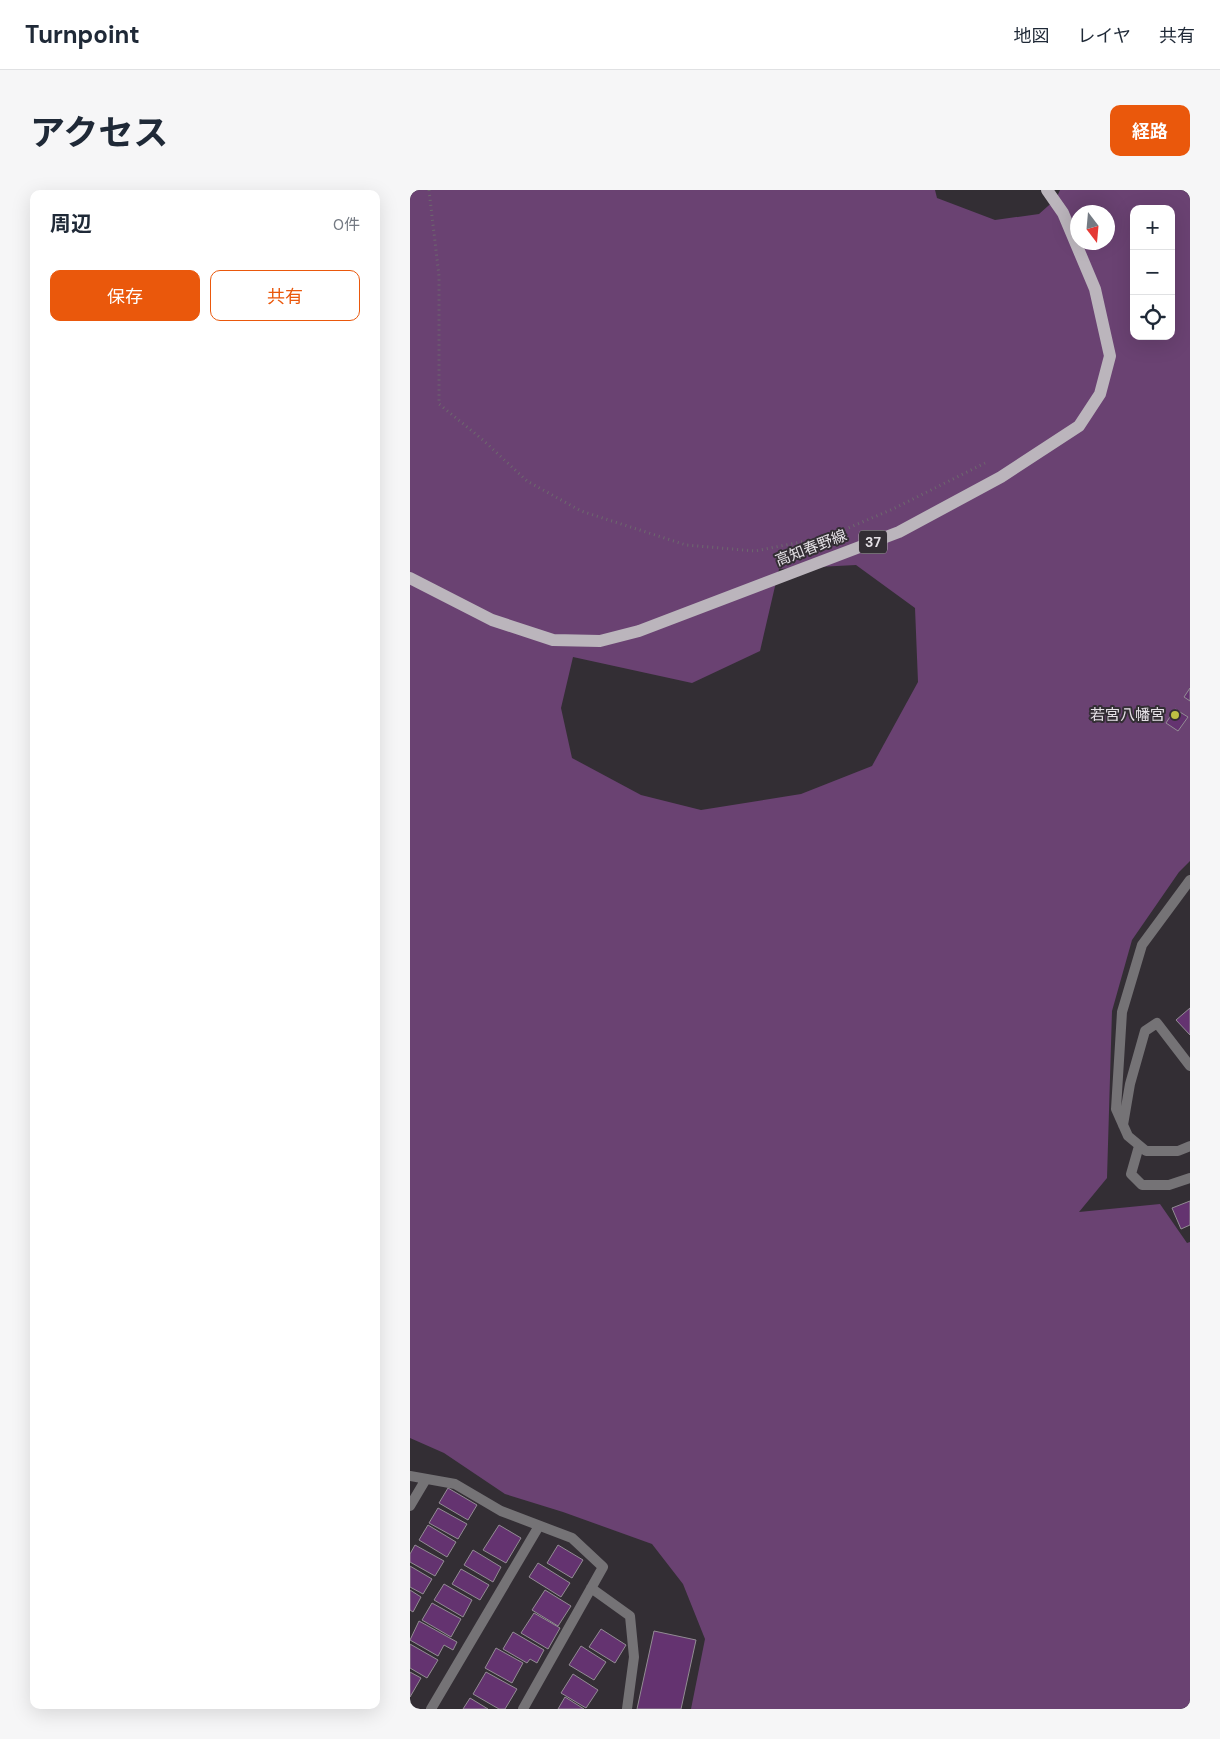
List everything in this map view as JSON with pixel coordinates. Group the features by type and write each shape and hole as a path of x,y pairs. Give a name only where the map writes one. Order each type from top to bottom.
{"main road":[{"name":"高知春野線","path":"410,578 492,620 553,640 600,641 639,631 898,532 1001,477 1079,426 1100,394 1110,356 1095,289 1063,213 1047,190"}],"street":[{"path":"1190,880 1142,945 1122,1012 1116,1108 1128,1136 1146,1151 1178,1150 1190,1146"},
{"path":"1123,1125 1130,1084 1145,1031 1157,1023 1190,1066"},
{"path":"1139,1146 1131,1174 1142,1186 1169,1185 1190,1178"},
{"path":"410,1476 456,1484 501,1511 572,1538 603,1567 523,1709"},
{"path":"410,1506 426,1479"},
{"path":"431,1709 538,1526"},
{"path":"590,1588 630,1616 634,1657 627,1709"}],"path":[{"path":"429,190 439,276 439,404 483,440 526,481 581,511 686,544 755,551 827,537 893,509 991,460"}],"shaded area":[{"path":"410,190 935,190 937,198 995,220 1039,214 1056,199 1060,190 1190,190 1190,861 1179,872 1132,940 1112,1011 1107,1178 1079,1212 1160,1204 1187,1243 1190,1242 1190,1709 691,1709 705,1639 683,1584 652,1544 563,1512 505,1494 444,1453 410,1438","holes":["856,565 915,608 918,682 872,766 801,794 701,810 641,795 572,758 561,708 573,657 692,683 760,651 779,569"]}],"building":[{"path":"1190,688 1190,701 1184,697"},
{"path":"1175,709 1188,717 1178,731 1166,723"},
{"path":"1190,1008 1190,1035 1176,1020"},
{"path":"1190,1201 1190,1225 1181,1229 1172,1208"},
{"path":"448,1488 477,1505 468,1520 439,1503"},
{"path":"438,1508 467,1524 458,1539 429,1523"},
{"path":"428,1525 456,1542 447,1557 419,1540"},
{"path":"499,1525 521,1538 506,1563 483,1550"},
{"path":"415,1545 444,1561 435,1576 410,1562 410,1554"},
{"path":"558,1545 583,1560 572,1578 547,1563"},
{"path":"473,1550 501,1567 493,1582 464,1565"},
{"path":"538,1563 570,1583 561,1597 529,1577"},
{"path":"410,1566 432,1579 423,1594 410,1587"},
{"path":"461,1569 489,1585 480,1600 452,1584"},
{"path":"444,1584 472,1600 463,1617 434,1600"},
{"path":"410,1590 421,1597 413,1612 410,1610"},
{"path":"545,1590 571,1606 558,1626 532,1610"},
{"path":"432,1603 461,1619 451,1637 422,1620"},
{"path":"534,1613 560,1628 548,1649 521,1633"},
{"path":"419,1621 457,1642 453,1650 444,1645 438,1656 410,1640"},
{"path":"601,1629 626,1645 615,1663 589,1647"},
{"path":"654,1631 696,1640 681,1709 637,1709"},
{"path":"513,1632 544,1650 537,1663 530,1659 527,1663 503,1649"},
{"path":"410,1644 438,1660 427,1678 410,1668"},
{"path":"581,1646 606,1662 594,1680 569,1665"},
{"path":"496,1648 523,1663 512,1683 485,1668"},
{"path":"410,1672 421,1678 410,1697"},
{"path":"486,1672 517,1689 505,1709 499,1709 473,1694"},
{"path":"573,1674 598,1690 586,1708 561,1693"},
{"path":"565,1697 584,1709 558,1709"},
{"path":"470,1698 488,1709 463,1709"}],"place":[{"name":"若宮八幡宮","path":"1175,715"}]}
